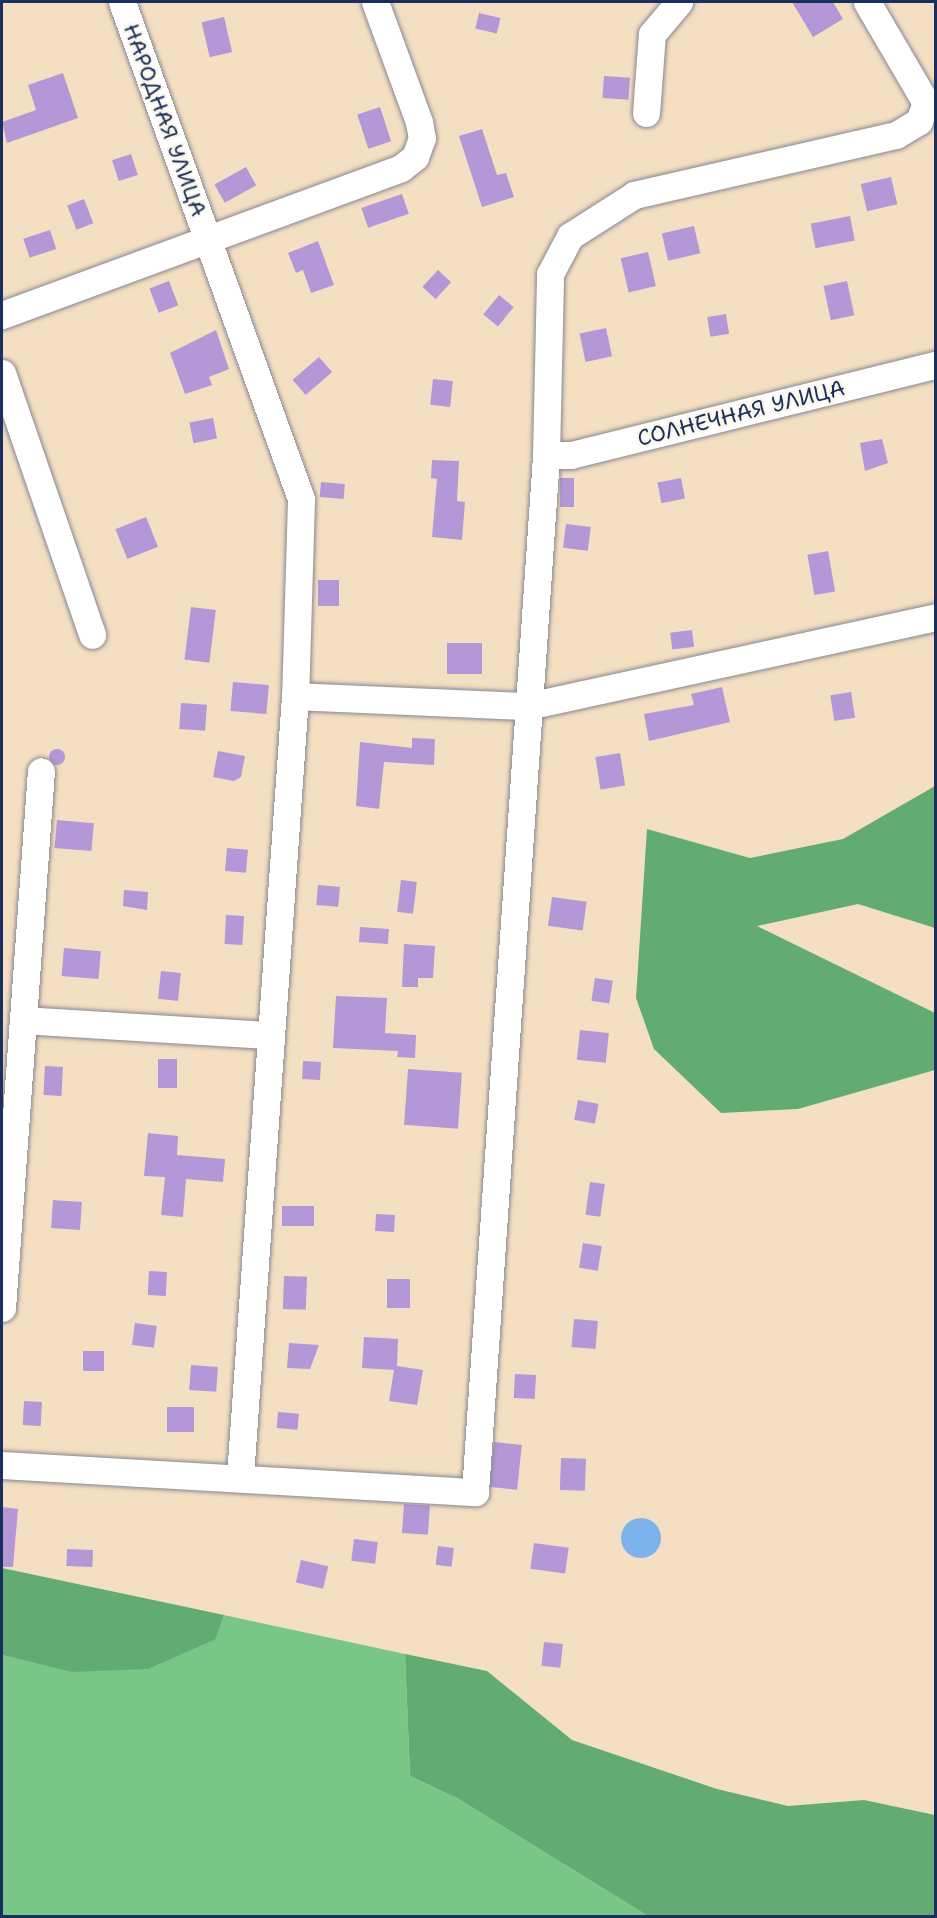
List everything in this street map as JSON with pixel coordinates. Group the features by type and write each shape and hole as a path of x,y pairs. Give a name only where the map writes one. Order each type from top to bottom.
{"street":[{"name":"НАРОДНАЯ УЛИЦА","path":"122,2 301,499 295,696 240,1476"},
{"path":"2,315 401,168 415,157 422,138 419,122 375,2"},
{"path":"646,113 652,34 679,2"},
{"path":"2,1465 240,1476 475,1491 546,455 550,274 570,236 634,195 896,135 920,121 926,103 867,2"},
{"name":"СОЛНЕЧНАЯ УЛИЦА","path":"546,455 571,455 936,365"},
{"path":"2,373 92,635"},
{"path":"295,696 528,706 936,617"},
{"path":"2,1308 4,1230 23,1020 41,771"},
{"path":"23,1020 271,1035"}],"green space":[{"path":"935,786 935,928 858,904 757,926 935,1013 935,1070 798,1109 721,1113 654,1049 636,998 647,829 750,858 843,839"},
{"path":"2,1568 224,1615 216,1639 148,1669 70,1672 2,1655"},
{"path":"224,1615 405,1654 410,1776 457,1798 648,1916 2,1916 2,1655 70,1672 216,1639"},
{"path":"405,1654 487,1671 572,1740 717,1789 788,1806 864,1800 935,1815 935,1916 648,1916 457,1798 410,1776"}],"water":[{"path":"641,1518 649,1519 655,1524 660,1530 660,1546 655,1552 649,1557 641,1558 633,1557 627,1552 622,1546 621,1538 622,1530 627,1524 633,1519"}],"building":[{"path":"792,2 833,2 843,19 813,37"},
{"path":"479,13 500,18 497,34 475,29"},
{"path":"224,17 232,52 210,57 202,22"},
{"path":"63,73 78,118 7,143 2,122 36,110 28,85"},
{"path":"604,76 630,78 628,100 602,98"},
{"path":"380,107 391,141 368,149 357,114"},
{"path":"482,129 497,175 506,173 514,197 482,207 459,136"},
{"path":"131,154 138,175 119,181 112,160"},
{"path":"246,167 256,185 225,203 215,184"},
{"path":"891,177 897,204 867,211 861,184"},
{"path":"402,194 409,214 368,228 361,208"},
{"path":"84,199 93,223 77,230 67,205"},
{"path":"850,216 855,241 816,248 811,224"},
{"path":"694,226 700,253 668,261 662,233"},
{"path":"50,230 56,249 30,258 23,239"},
{"path":"318,241 334,285 311,293 303,270 296,273 288,253"},
{"path":"648,252 656,286 629,292 621,258"},
{"path":"438,270 451,282 435,299 422,287"},
{"path":"169,281 178,305 159,313 149,289"},
{"path":"847,281 854,315 831,320 824,286"},
{"path":"499,295 514,307 498,326 483,314"},
{"path":"726,314 729,334 710,337 707,317"},
{"path":"606,328 612,356 586,362 580,334"},
{"path":"216,330 229,369 209,377 212,385 185,394 170,353"},
{"path":"319,357 332,372 306,395 293,380"},
{"path":"433,379 453,381 450,407 430,405"},
{"path":"213,418 217,439 193,443 189,423"},
{"path":"882,439 888,463 865,471 860,443"},
{"path":"432,460 459,461 457,501 465,502 462,540 432,537 437,479 431,478"},
{"path":"560,478 574,478 574,507 560,507"},
{"path":"681,478 685,499 661,503 657,483"},
{"path":"321,482 345,484 344,499 320,497"},
{"path":"146,517 158,547 127,559 115,529"},
{"path":"566,524 591,527 588,551 563,548"},
{"path":"828,551 835,591 814,595 807,555"},
{"path":"318,580 339,580 339,606 318,606"},
{"path":"191,607 216,610 209,663 185,660"},
{"path":"692,630 694,647 672,650 670,633"},
{"path":"447,643 482,643 482,674 447,674"},
{"path":"233,682 269,685 266,714 230,711"},
{"path":"722,687 730,722 649,741 644,714 694,705 691,694"},
{"path":"851,692 855,718 834,721 830,695"},
{"path":"181,703 207,705 205,731 179,729"},
{"path":"412,738 435,739 434,765 384,762 379,809 356,806 360,742 412,748"},
{"path":"54,749 60,749 65,757 63,763 54,765 49,760 49,754"},
{"path":"218,751 245,756 241,777 234,781 213,777"},
{"path":"620,753 625,786 600,790 595,757"},
{"path":"57,820 94,823 91,851 55,848"},
{"path":"227,848 248,850 246,873 225,871"},
{"path":"401,880 417,882 413,914 397,912"},
{"path":"318,885 340,887 338,907 316,905"},
{"path":"124,890 148,892 147,910 123,906"},
{"path":"552,897 587,902 583,931 548,926"},
{"path":"226,915 244,916 242,945 224,944"},
{"path":"360,927 389,929 388,944 359,942"},
{"path":"404,944 435,946 433,978 418,978 418,987 402,987"},
{"path":"64,948 101,951 98,979 62,976"},
{"path":"161,971 181,973 178,1001 158,999"},
{"path":"595,978 613,981 609,1004 591,1001"},
{"path":"336,996 387,998 385,1033 416,1035 415,1058 397,1057 398,1051 333,1048"},
{"path":"580,1030 609,1033 606,1063 577,1060"},
{"path":"158,1059 177,1059 177,1088 158,1088"},
{"path":"303,1061 321,1062 320,1080 302,1079"},
{"path":"45,1066 63,1067 61,1096 43,1095"},
{"path":"408,1069 462,1073 458,1129 404,1125"},
{"path":"578,1100 599,1104 595,1124 574,1120"},
{"path":"148,1133 178,1136 177,1155 225,1159 223,1182 186,1179 183,1217 161,1215 165,1177 144,1176"},
{"path":"590,1182 605,1184 600,1217 585,1215"},
{"path":"53,1200 82,1202 80,1230 51,1228"},
{"path":"282,1206 314,1206 314,1226 282,1226"},
{"path":"376,1214 395,1215 394,1232 375,1231"},
{"path":"583,1243 602,1246 598,1271 579,1268"},
{"path":"149,1271 167,1272 166,1296 148,1295"},
{"path":"284,1276 307,1277 306,1310 283,1309"},
{"path":"387,1279 410,1279 410,1308 387,1308"},
{"path":"574,1319 598,1321 595,1349 572,1347"},
{"path":"135,1323 157,1326 154,1348 132,1345"},
{"path":"364,1337 398,1339 397,1366 423,1370 417,1405 389,1401 394,1370 362,1368"},
{"path":"289,1343 319,1345 310,1369 287,1368"},
{"path":"83,1351 104,1351 104,1371 83,1371"},
{"path":"191,1365 218,1367 216,1392 189,1390"},
{"path":"515,1374 536,1375 535,1399 514,1398"},
{"path":"24,1401 42,1402 41,1426 23,1425"},
{"path":"167,1407 194,1407 194,1432 167,1432"},
{"path":"278,1412 299,1414 298,1430 277,1428"},
{"path":"494,1442 522,1445 517,1490 489,1487"},
{"path":"561,1458 586,1459 585,1491 560,1490"},
{"path":"404,1504 430,1506 428,1535 402,1533"},
{"path":"2,1507 18,1509 13,1567 2,1567"},
{"path":"354,1539 378,1542 375,1564 351,1561"},
{"path":"534,1543 569,1548 565,1574 530,1569"},
{"path":"438,1546 454,1548 452,1567 436,1565"},
{"path":"67,1549 93,1550 92,1567 66,1566"},
{"path":"301,1560 328,1566 323,1589 296,1582"},
{"path":"544,1642 563,1644 560,1668 541,1666"}]}
